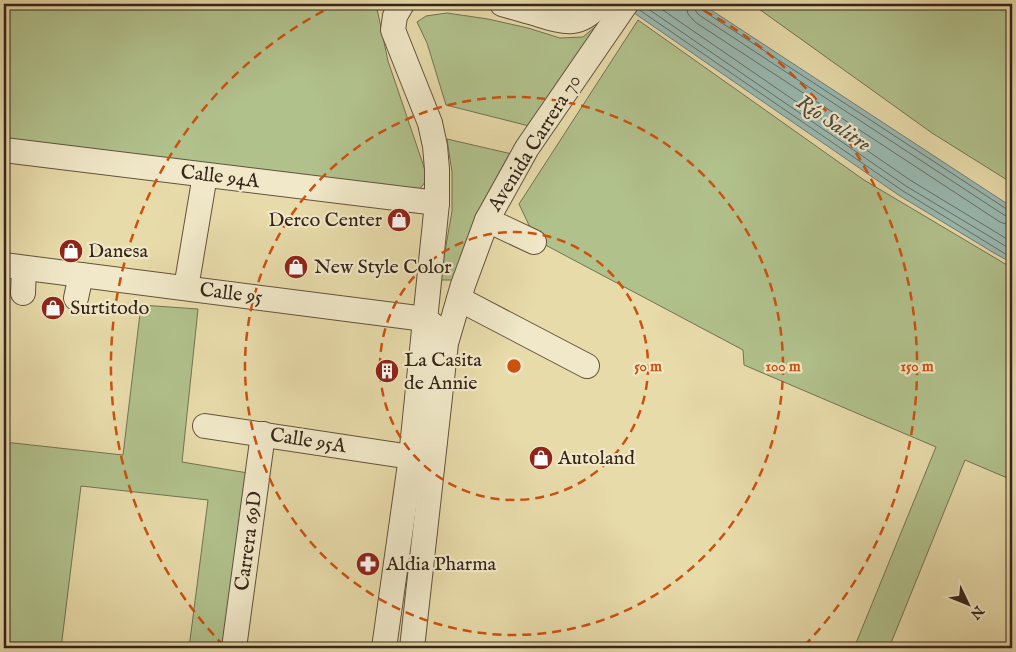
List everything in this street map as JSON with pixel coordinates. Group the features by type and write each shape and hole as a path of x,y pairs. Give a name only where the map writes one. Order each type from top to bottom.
{"street":[{"path":"384,648 411,457 437,203 437,169 430,123 393,30 395,16 402,4"},
{"name":"Avenida Carrera 70","path":"502,4 562,22 573,22 593,12 615,8"},
{"name":"Avenida Carrera 70","path":"415,646 446,343 463,285 487,220 527,148 615,8"},
{"name":"Calle 94A","path":"4,150 437,203"},
{"path":"186,288 205,175"},
{"path":"487,220 534,242"},
{"path":"14,266 23,293"},
{"name":"Calle 95","path":"14,266 79,286 186,288 425,319"},
{"path":"459,299 588,366"},
{"path":"425,319 442,333 446,343"},
{"name":"Calle 95A","path":"205,426 411,457"},
{"name":"Carrera 69D","path":"234,648 263,434"}],"green space":[{"path":"4,4 376,4 388,61 425,170 425,182 417,193 4,141"},
{"path":"752,4 1012,4 1012,183 932,133"},
{"path":"447,13 488,19 528,28 560,38 583,37 601,22 529,126 446,105 427,43 417,22 426,16"},
{"path":"638,20 864,180 1012,268 1012,480 965,460 889,648 854,648 936,447 744,365 743,350 536,240 519,204"},
{"path":"447,139 512,154 455,280 440,280 452,211 452,172"},
{"path":"141,305 198,309 182,462 248,473 222,648 189,648 208,500 81,486 61,648 38,648 4,644 4,442 123,455"}],"water":[{"name":"Río Salitre","path":"621,4 702,4 1012,207 1012,263 900,196"}],"place":[{"name":"Derco Center","path":"399,220"},
{"name":"Danesa","path":"71,251"},
{"name":"New Style Color","path":"296,267"},
{"name":"Surtitodo","path":"53,308"},
{"name":"La Casita de Annie","path":"387,371"},
{"name":"Autoland","path":"541,458"},
{"name":"Aldia Pharma","path":"368,564"}]}
